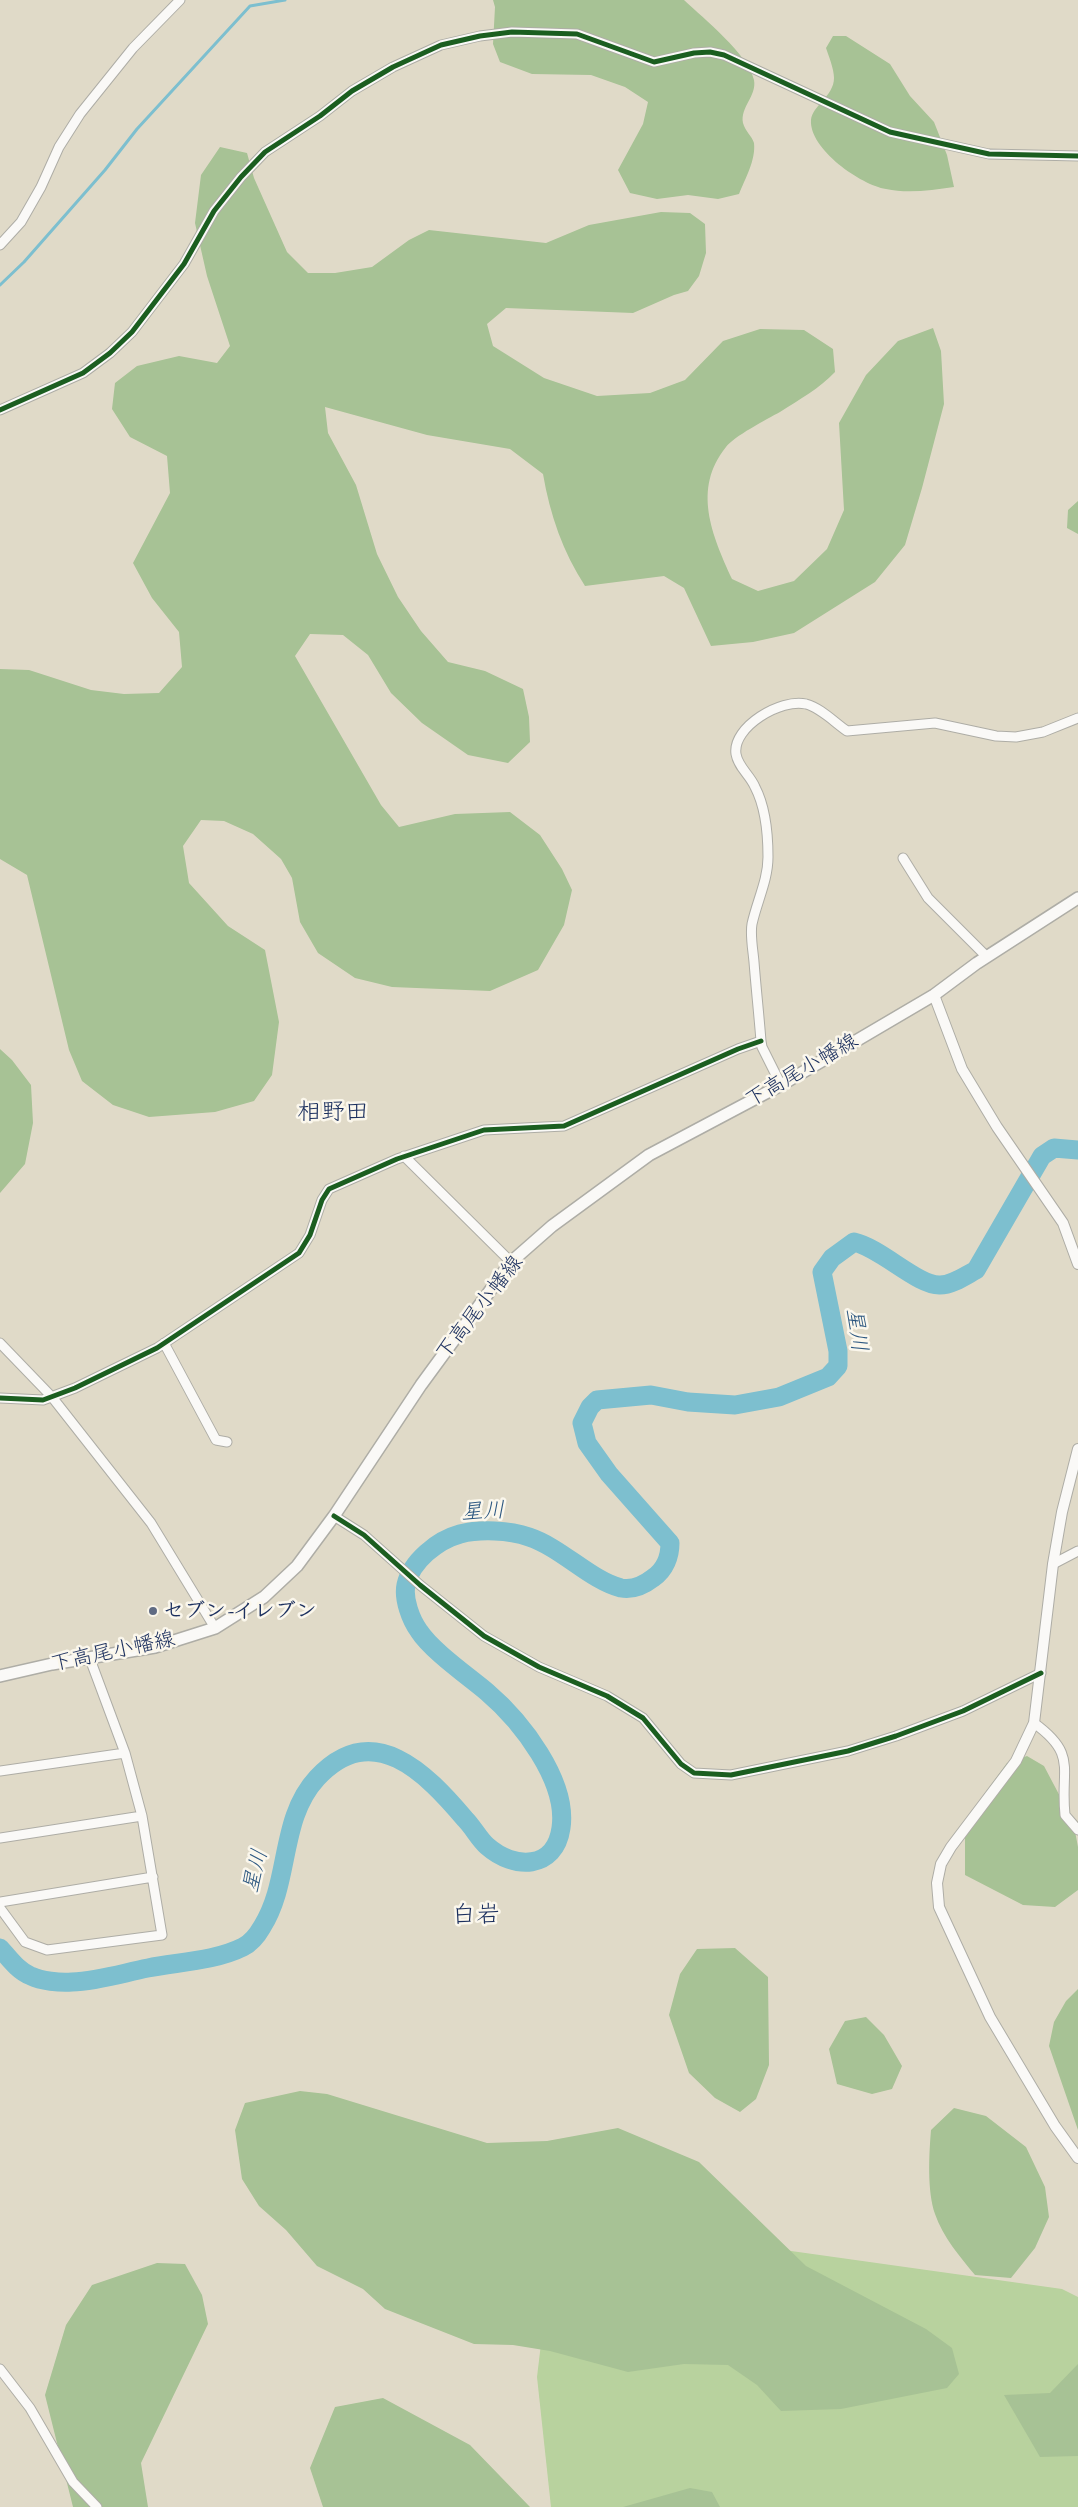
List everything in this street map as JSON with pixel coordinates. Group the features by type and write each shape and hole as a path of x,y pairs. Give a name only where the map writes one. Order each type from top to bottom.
{"main road":[{"name":"下高尾小幡線","path":"0,1676 52,1664 90,1659 155,1646 214,1628 264,1597 297,1566 334,1516 421,1385 511,1262 552,1226 650,1155 781,1085 934,995 987,957 1078,898"}],"street":[{"path":"0,245 21,222 41,187 59,147 80,114 133,48 180,0"},
{"path":"0,410 84,373 110,353 132,332 184,264 214,211 242,176 265,152 320,116 352,91 393,67 442,45 480,36 512,32 577,34 642,59 659,63 694,53 710,52 724,55 890,132 911,138 989,154 1078,156"},
{"path":"781,1085 761,1041 752,925 765,880 768,860 767,831 760,796 740,765 736,754 740,739 759,717 782,705 800,703 822,712 847,731 935,723 996,736 1016,737 1043,732 1078,718"},
{"path":"903,858 928,898 987,957"},
{"path":"934,995 962,1069 997,1127 1063,1223 1078,1264"},
{"path":"0,1398 43,1400 52,1397 164,1343 299,1253 310,1235 322,1200 329,1190 404,1156 484,1130 564,1126 761,1041"},
{"path":"404,1156 511,1262"},
{"path":"164,1343 216,1440 226,1442"},
{"path":"0,1344 52,1397 151,1523 214,1628"},
{"path":"1078,1449 1062,1512 1053,1564 1034,1723 1016,1761 951,1847 941,1864 938,1883 939,1907 990,2017 1055,2126 1078,2158"},
{"path":"334,1516 364,1535 420,1585 484,1636 539,1667 607,1696 644,1718 681,1764 694,1773 703,1775 731,1775 848,1750 896,1736 963,1711 1041,1673"},
{"path":"1053,1564 1078,1551"},
{"path":"0,1908 25,1942 47,1950 162,1936 142,1816 125,1754 90,1659"},
{"path":"1034,1723 1053,1736 1065,1756 1067,1774 1065,1815 1078,1830"},
{"path":"0,1771 125,1754"},
{"path":"0,1838 142,1816"},
{"path":"0,1902 153,1877"},
{"path":"0,2369 30,2408 74,2482 97,2507"}],"green space":[{"path":"493,0 684,0 734,48 750,70 754,80 753,91 744,112 743,123 752,138 754,149 750,169 739,194 718,199 688,195 657,199 630,193 618,170 643,124 648,102 625,87 591,75 532,74 500,62 493,44 495,7"},
{"path":"833,36 846,36 890,64 910,96 934,122 947,155 954,187 911,191 886,189 863,181 827,154 818,142 811,120 815,110 827,96 833,84 833,71 826,48"},
{"path":"220,147 247,153 254,178 287,252 308,273 335,273 372,267 409,240 429,230 546,243 589,225 661,212 690,213 705,224 706,253 699,276 688,291 633,313 506,308 487,324 493,346 544,378 597,396 650,393 685,380 723,341 760,329 804,330 833,349 835,372 809,393 730,443 716,463 710,479 708,496 712,529 732,579 758,591 794,581 827,549 844,510 839,423 866,375 898,341 933,328 941,351 944,404 905,545 875,582 794,633 753,642 711,646 684,588 664,576 585,586 570,560 558,533 549,504 543,474 510,449 427,435 325,407 328,433 356,485 377,554 398,597 421,631 448,662 485,671 523,689 529,717 530,742 508,763 468,755 422,723 391,693 368,655 343,635 310,634 295,656 381,805 399,827 455,814 510,812 540,835 562,869 572,890 564,925 538,970 490,991 392,987 355,978 318,953 300,922 292,878 281,859 253,834 224,821 201,820 183,846 189,883 228,926 265,950 279,1022 272,1075 254,1101 215,1112 149,1117 113,1105 82,1081 69,1050 27,875 0,859 0,669 29,670 91,690 124,694 159,693 182,667 179,632 152,598 133,563 170,493 167,456 130,437 112,409 115,383 137,366 179,356 217,363 230,346 207,276 195,223 201,175"},
{"path":"1078,501 1078,534 1067,528 1068,510"},
{"path":"0,1049 12,1060 31,1085 33,1123 25,1164 0,1193"},
{"path":"1027,1756 1044,1766 1073,1821 1078,1847 1078,1890 1055,1907 1023,1905 965,1875 965,1837 985,1793 1007,1763"},
{"path":"735,1948 768,1977 769,2065 756,2099 740,2112 715,2098 689,2073 669,2015 680,1974 697,1949"},
{"path":"1078,1989 1078,2130 1049,2046 1054,2022 1066,2001"},
{"path":"866,2017 884,2035 902,2066 892,2089 872,2094 837,2084 829,2049 845,2021"},
{"path":"300,2091 327,2094 487,2143 547,2141 618,2128 699,2162 806,2266 926,2329 952,2348 959,2374 947,2388 841,2409 781,2411 757,2385 728,2365 684,2364 628,2372 550,2351 513,2345 474,2344 385,2309 363,2289 317,2266 286,2230 259,2206 242,2179 235,2130 245,2103"},
{"path":"954,2108 986,2116 1026,2147 1045,2187 1049,2217 1035,2248 1011,2278 975,2275 947,2239 935,2214 930,2184 931,2130"},
{"path":"556,2218 1062,2289 1078,2297 1078,2507 551,2507 537,2377"},
{"path":"157,2263 185,2264 202,2295 208,2324 141,2463 148,2507 73,2507 45,2395 66,2325 92,2285"},
{"path":"1078,2364 1078,2456 1040,2457 1004,2395 1050,2393"},
{"path":"383,2398 470,2445 530,2507 323,2507 310,2468 335,2407"},
{"path":"690,2488 712,2492 720,2507 623,2507"}],"waterway":[{"path":"0,285 24,262 105,170 137,129 250,6 285,0"},
{"name":"星川","path":"0,1948 26,1974 45,1980 67,1982 91,1980 209,1958 243,1947 258,1933 271,1909 296,1812 305,1794 317,1778 338,1761 358,1753 378,1752 397,1759 416,1770 450,1802 484,1843 498,1854 521,1862 532,1862 551,1852 557,1842 561,1828 561,1810 550,1772 527,1735 514,1719 487,1692 432,1647 419,1631 413,1621 405,1591 409,1576 419,1560 435,1546 452,1537 468,1532 494,1531 513,1533 541,1542 598,1578 621,1588 634,1588 649,1581 664,1567 668,1558 670,1543 609,1474 587,1443 582,1423 590,1407 597,1400 651,1395 688,1402 735,1405 779,1397 828,1377 838,1366 838,1351 822,1272 832,1258 854,1242 876,1251 921,1280 940,1285 954,1282 976,1270 1042,1156 1054,1148 1078,1150"}],"cycle path":[{"path":"0,410 83,373 110,353 132,332 184,264 214,211 241,177 265,152 320,116 352,91 393,67 441,45 480,36 512,32 577,34 654,62 694,53 710,52 724,55 890,132 989,154 1078,156"},
{"path":"0,1398 43,1400 75,1388 157,1348 299,1253 310,1235 322,1200 329,1189 397,1159 484,1130 564,1126 738,1049 761,1041"},
{"path":"334,1516 364,1535 420,1585 484,1636 539,1667 607,1696 643,1718 681,1764 694,1773 731,1775 848,1751 896,1736 963,1711 1041,1673"}],"place":[{"name":"セブン-イレブン","path":"153,1611"}],"district":[{"name":"相野田","path":"333,1113"},
{"name":"白岩","path":"476,1916"}]}
